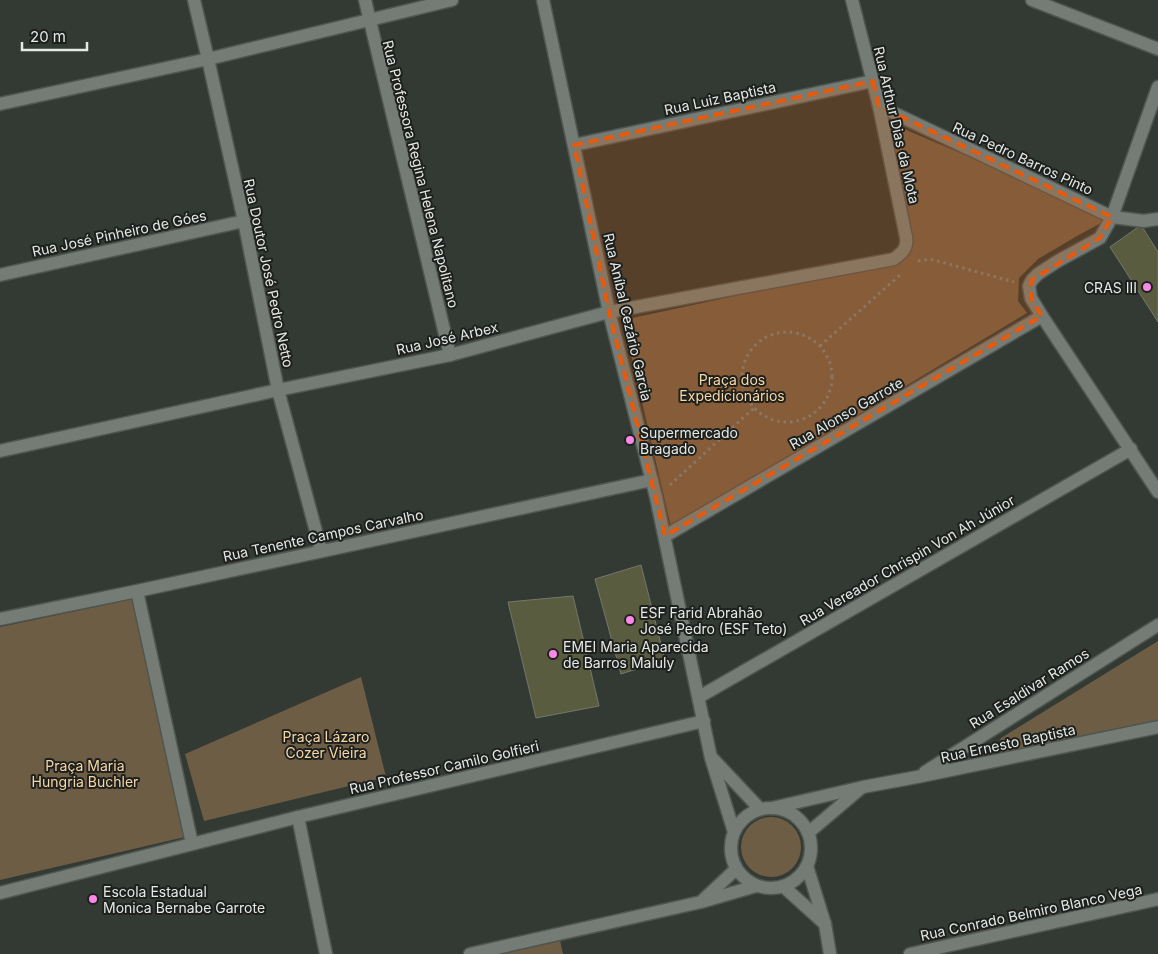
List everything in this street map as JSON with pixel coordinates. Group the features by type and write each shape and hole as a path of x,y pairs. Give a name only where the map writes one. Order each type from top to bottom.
{"street":[{"name":"Rua Doutor José Pedro Netto","path":"194,0 244,221 278,390 321,550"},
{"name":"Rua Professora Regina Helena Napolitano","path":"364,0 450,355"},
{"path":"0,104 208,59 452,0"},
{"name":"Rua Aníbal Cezário Garcia","path":"543,0 609,312 665,536 711,758 734,832"},
{"name":"Rua Arthur Dias da Mota","path":"852,0 880,106 907,242 900,255"},
{"path":"1032,0 1158,49"},
{"name":"Rua Luiz Baptista","path":"574,145 873,81"},
{"path":"1158,86 1112,217 1100,238 1038,274 1032,280 1030,292 1042,316 1158,492"},
{"name":"Rua Pedro Barros Pinto","path":"880,106 1112,217 1144,221 1158,220"},
{"name":"Rua José Pinheiro de Góes","path":"0,275 244,221"},
{"name":"Rua José Arbex","path":"0,451 278,390 450,355 609,312 894,259 900,255"},
{"name":"Rua Alonso Garrote","path":"665,536 1042,316"},
{"name":"Rua Vereador Chrispin Von Ah Júnior","path":"699,697 1131,449"},
{"name":"Rua Tenente Campos Carvalho","path":"0,619 652,480"},
{"path":"0,893 192,844 136,591"},
{"name":"Rua Esaldivar Ramos","path":"917,777 1158,625"},
{"name":"Rua Professor Camilo Golfieri","path":"192,844 298,816 704,721"},
{"name":"Rua Ernesto Baptista","path":"766,808 1158,727"},
{"path":"711,758 766,808"},
{"name":"Rua Ernesto Baptista","path":"808,833 863,787"},
{"path":"766,808 783,809 802,822 811,844 808,866 798,879 784,887 770,889 756,886 745,879 736,869 732,857 731,844 734,832 740,822 749,814 766,808"},
{"path":"298,816 326,954"},
{"path":"808,866 825,924 830,954"},
{"path":"701,902 736,869"},
{"path":"470,954 701,902 756,886"},
{"path":"784,887 825,924"},
{"name":"Rua Conrado Belmiro Blanco Vega","path":"910,954 1158,899"}],"path":[{"path":"915,263 920,260 930,259 1030,292"},
{"path":"820,346 904,272"},
{"path":"787,332 812,339 820,346 826,354 830,365 830,388 823,404 817,410 811,415 793,422 780,422 767,417 754,407 745,394 742,382 743,365 750,351 760,340 769,335 787,332"},
{"path":"656,497 754,407"}],"highlighted area":[{"path":"873,81 879,106 1112,217 1100,238 1032,280 1031,298 1042,316 665,536 609,312 574,145"}],"green space":[{"name":"Praça dos Expedicionários","path":"885,121 1112,217 1038,259 1019,278 1018,301 1027,313 671,527 623,320 902,260 908,251"},
{"name":"Praça Maria Hungria Buchler","path":"133,599 185,837 0,880 0,627"},
{"path":"1158,641 1158,721 1004,754 999,750 998,744 1001,738"},
{"name":"Praça Lázaro Cozer Vieira","path":"361,677 386,777 204,821 185,754"},
{"path":"771,817 788,822 796,830 801,847 796,864 788,872 771,877 754,872 746,864 741,847 746,830 754,822"},
{"path":"560,940 563,954 502,954"}],"building":[{"name":"CRAS III","path":"1141,225 1158,252 1158,322 1110,247"},
{"name":"ESF Farid Abrahão José Pedro (ESF Teto)","path":"641,565 665,660 621,674 595,579"},
{"name":"EMEI Maria Aparecida de Barros Maluly","path":"573,596 599,706 536,718 508,602"}],"place":[{"name":"CRAS III","path":"1147,287"},
{"name":"Supermercado Bragado","path":"630,440"},
{"name":"ESF Farid Abrahão José Pedro (ESF Teto)","path":"630,620"},
{"name":"EMEI Maria Aparecida de Barros Maluly","path":"553,654"},
{"name":"Escola Estadual Monica Bernabe Garrote","path":"93,899"}]}
